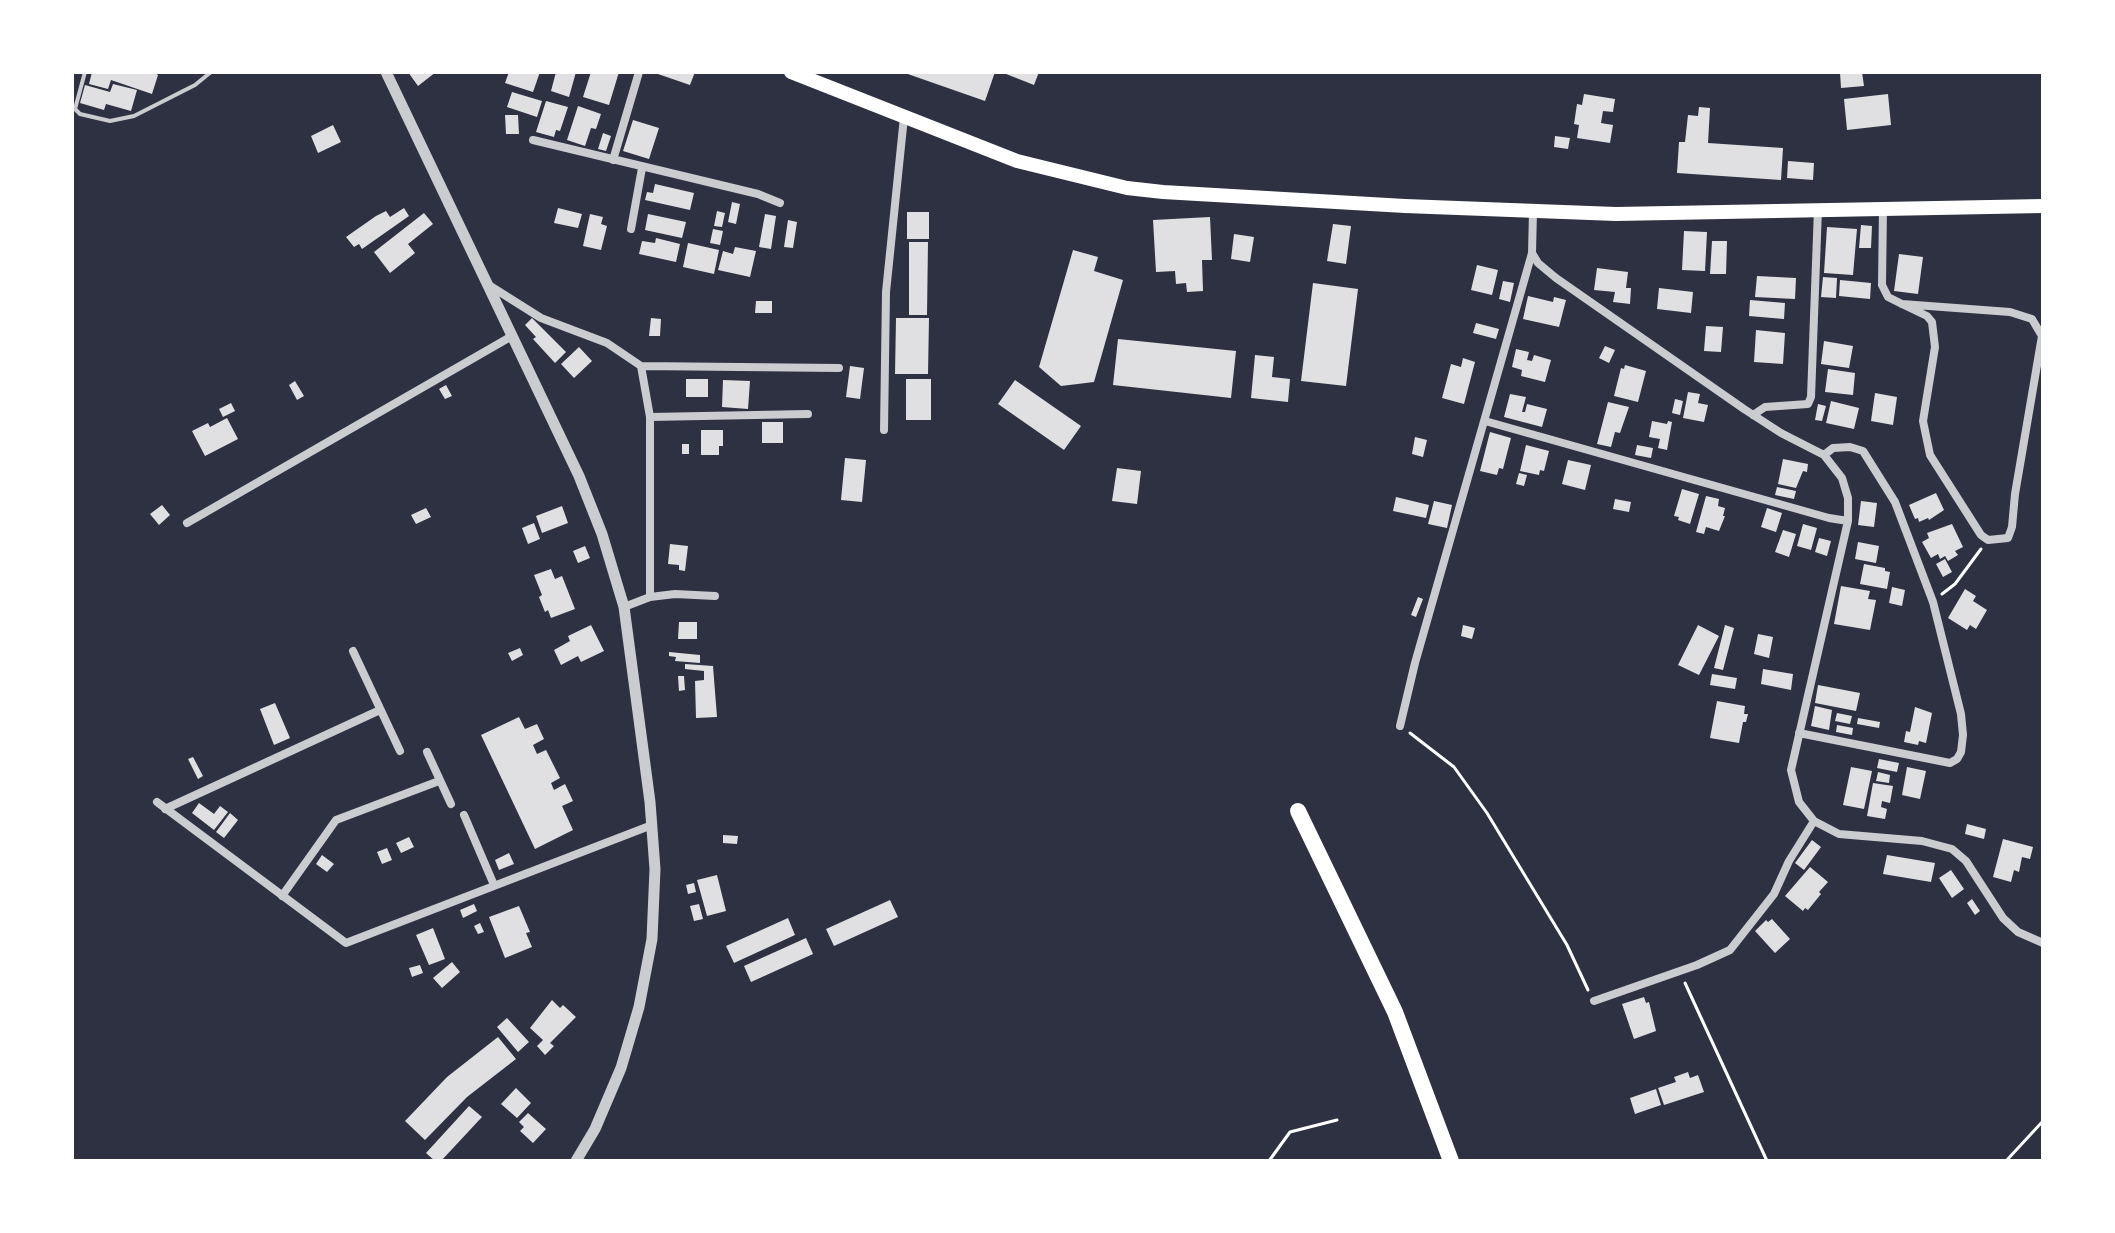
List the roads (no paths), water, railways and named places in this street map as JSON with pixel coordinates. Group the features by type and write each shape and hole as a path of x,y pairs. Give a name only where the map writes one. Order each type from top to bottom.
{"highway":[{"path":"791,72 1017,161 1127,188 1533,212 1616,214 2043,206"},
{"path":"1298,811 1395,1012 1451,1161"}],"street":[{"path":"386,72 585,490 624,607 638,695 652,825 655,869 652,939 639,1007 621,1068 595,1129 576,1161"},
{"path":"613,160 639,72"},
{"path":"884,430 886,292 904,117"},
{"path":"533,140 758,194 780,203"},
{"path":"631,229 642,168"},
{"path":"1883,208 1882,285 1888,297 1902,304 1927,316 1932,322 1934,334 1923,421 1930,455 1981,535 1988,540 2008,538 2042,336 2032,319 2010,312 1902,304"},
{"path":"1753,415 1765,407 1808,404 1811,397 1818,209"},
{"path":"1400,726 1415,663 1532,253 1533,212"},
{"path":"1532,253 1538,263 1556,278 1753,415 1824,455 1842,478 1848,498 1848,521 1791,770 1799,802 1814,821 1839,834 1922,841 1952,849 1966,861 2003,918 2018,932 2043,943"},
{"path":"487,283 541,318 607,343 641,366 839,368"},
{"path":"187,523 512,336"},
{"path":"641,366 650,417 650,597"},
{"path":"650,417 808,414"},
{"path":"1485,421 1848,521"},
{"path":"1799,733 1950,763 1961,752 1963,735 1961,714 1933,602 1895,502 1863,451 1850,447 1833,448 1824,455"},
{"path":"624,607 650,597 675,594 715,596"},
{"path":"353,651 400,751"},
{"path":"165,809 380,710"},
{"path":"427,752 451,804"},
{"path":"282,896 336,820 439,781"},
{"path":"157,802 346,943 652,825"},
{"path":"464,815 494,885"},
{"path":"1594,1001 1730,950 1774,894 1789,861 1814,821"}],"lane":[{"path":"85,72 75,109 80,114 110,121 145,110 195,85 211,72"}]}
